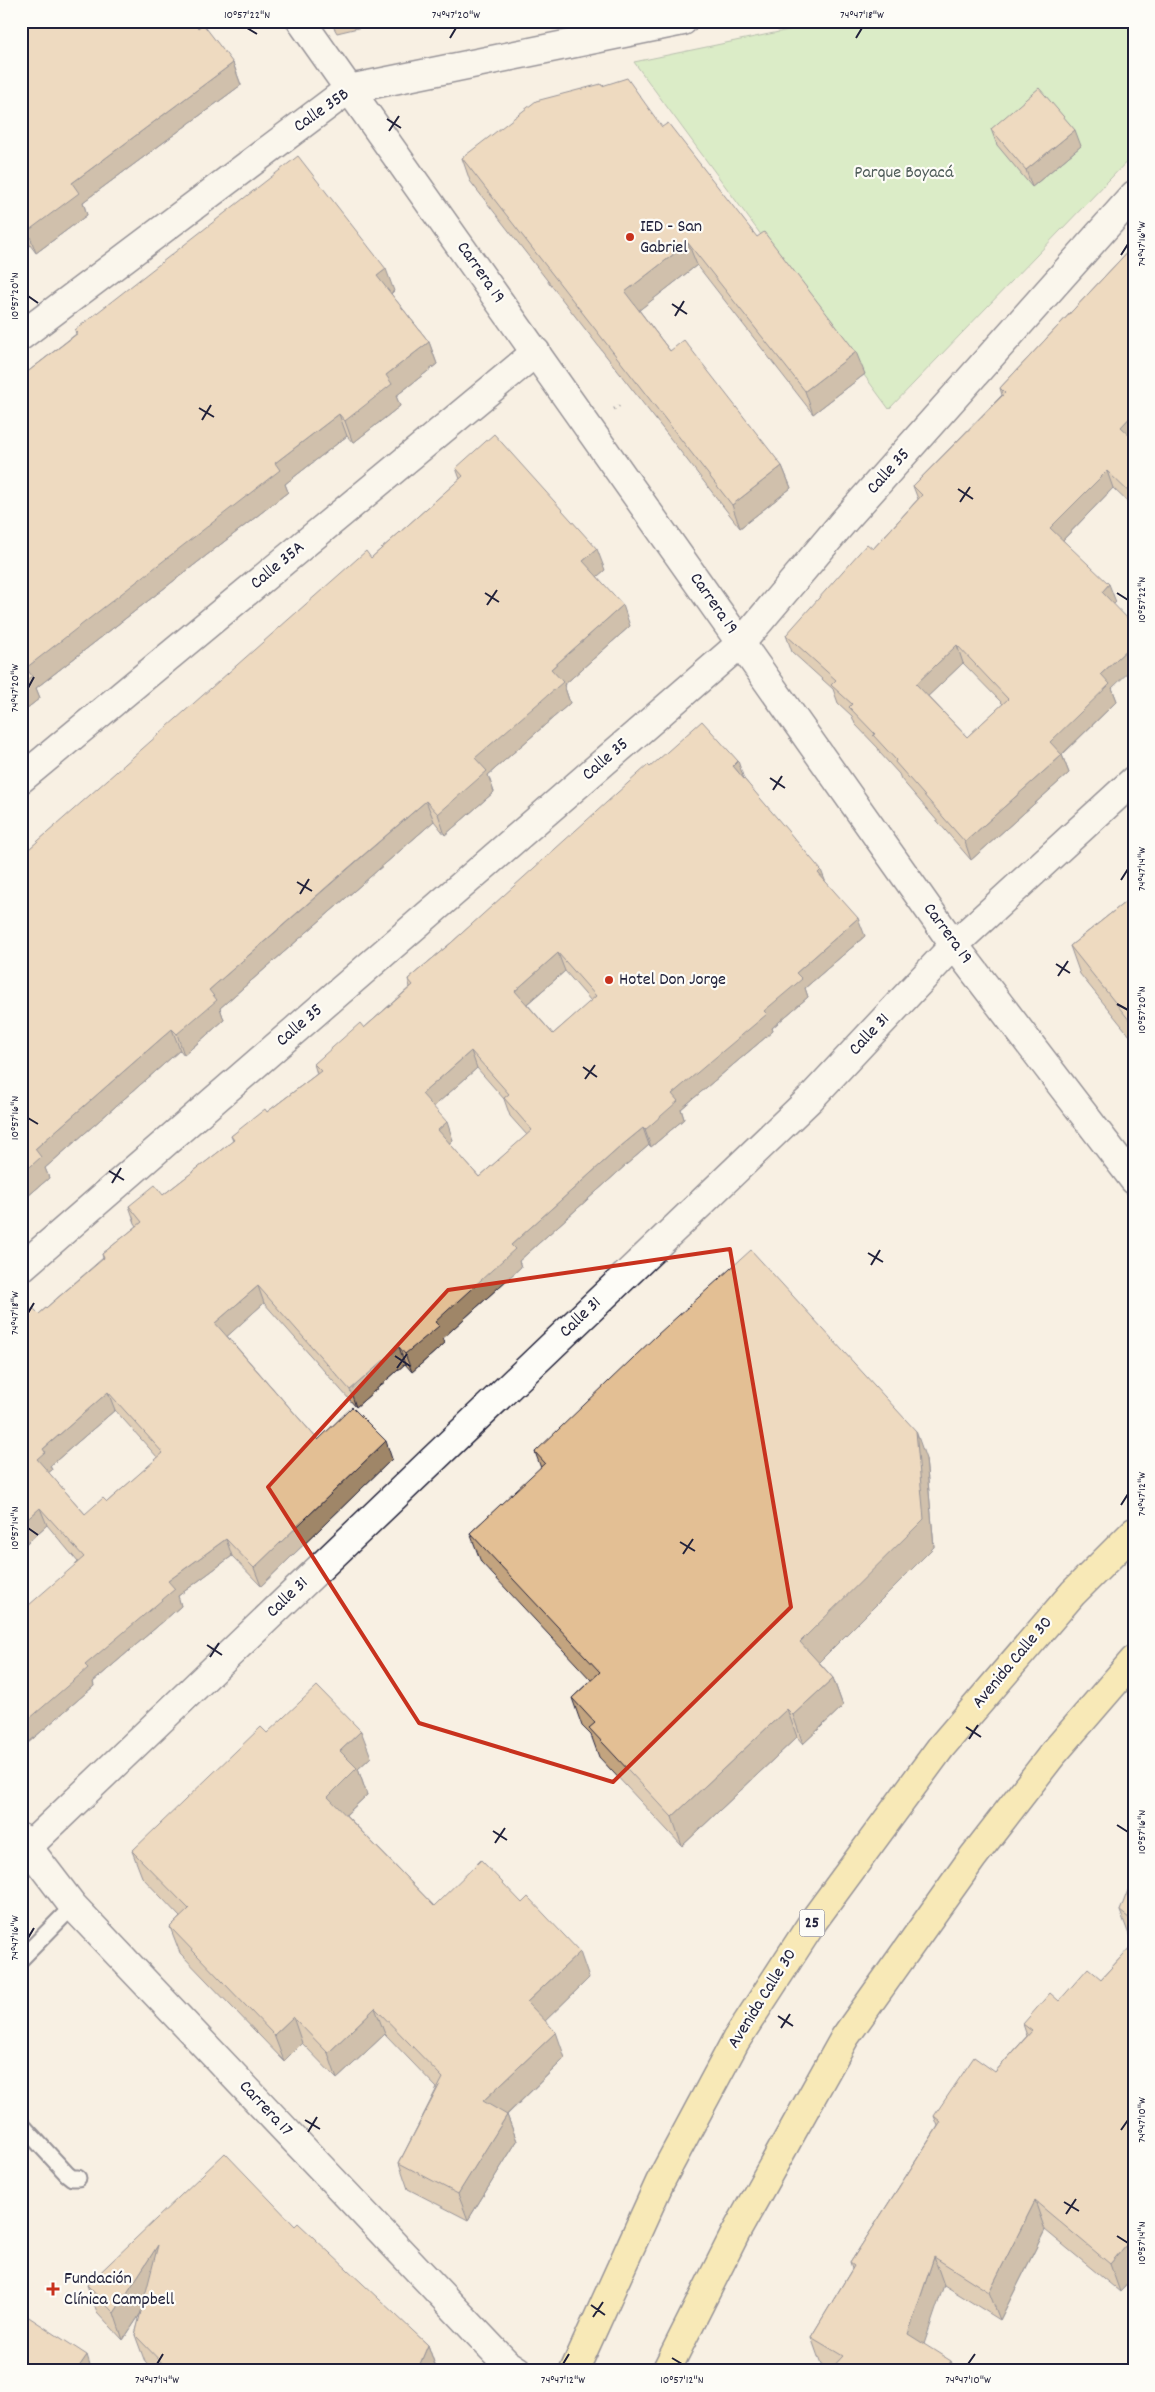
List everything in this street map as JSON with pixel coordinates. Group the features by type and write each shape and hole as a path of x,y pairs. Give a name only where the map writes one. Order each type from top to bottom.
{"highway":[{"name":"Avenida Calle 30","path":"574,2371 660,2182 736,2040 814,1920 941,1747 1073,1593 1134,1532"},
{"path":"666,2371 735,2234 845,2037 973,1858 1052,1755 1134,1660"}],"street":[{"name":"Carrera 19","path":"301,21 954,945 1134,1180"},
{"name":"Calle 35B","path":"21,336 349,89 683,21"},
{"name":"Calle 35","path":"21,1268 741,643 844,522 1134,195"},
{"name":"Calle 35A","path":"21,779 536,352"},
{"name":"Calle 31","path":"24,1844 810,1099 954,945 1134,780"},
{"name":"Carrera 17","path":"24,1844 73,1906 506,2363 518,2371"}],"lane":[{"path":"21,1959 73,1906"},
{"path":"21,2124 67,2174 72,2178 78,2178"}],"highlighted area":[{"path":"730,1249 791,1607 613,1782 419,1723 268,1487 448,1290"}],"green space":[{"name":"Parque Boyacá","path":"832,21 1134,21 1134,154 889,409 634,62"}],"building":[{"path":"21,21 194,21 198,28 203,24 233,63 72,183 79,193 28,231 21,223"},
{"path":"627,78 662,127 668,123 757,237 764,232 856,352 805,391 688,243 625,292 670,351 684,340 782,466 732,505 462,158 536,101 601,84 602,86"},
{"path":"1039,88 1075,130 1026,170 991,129"},
{"path":"298,156 386,269 377,276 429,342 386,375 392,384 345,421 339,414 275,463 280,470 26,668 32,676 21,684 21,377 78,333 75,330"},
{"path":"1134,245 1134,413 1121,427 1134,439 1134,497 1107,471 1050,528 1109,584 1102,592 1134,625 1134,643 1101,674 1110,684 1050,742 1062,755 965,842 895,762 896,760 873,735 875,734 849,707 852,704 831,685 836,680 786,635 867,544 873,549 922,495 913,486 1005,393 1000,388","holes":["957,645 1008,699 967,737 916,684"]},
{"path":"494,434 597,549 583,561 623,605 551,669 563,682 475,758 487,771 438,814 426,801 346,870 209,990 217,1000 177,1034 172,1029 35,1149 41,1157 21,1175 21,856 366,551 371,558 463,476 456,468"},
{"path":"702,721 738,761 733,766 821,870 818,873 858,918 796,973 802,979 764,1011 767,1014 672,1094 678,1101 645,1130 643,1128 621,1146 511,1245 515,1249 435,1322 439,1326 405,1354 399,1347 350,1390 258,1286 215,1323 318,1440 352,1407 386,1441 254,1568 226,1539 168,1581 175,1589 85,1665 88,1668 21,1726 21,1612 84,1557 40,1508 21,1525 21,1319 33,1308 39,1314 104,1258 102,1254 142,1222 129,1206 155,1185 163,1195 234,1140 231,1136 265,1109 267,1112 321,1071 314,1064 360,1023 364,1028 413,985 408,979 451,943 648,765 650,767","holes":["558,953 596,996 553,1034 515,991","471,1051 509,1094 504,1098 532,1130 479,1177 438,1130 447,1122 422,1094","108,1392 163,1453 107,1502 103,1498 85,1514 37,1459 45,1452 43,1449"]},
{"path":"1134,895 1134,1026 1070,946"},
{"path":"751,1250 916,1431 924,1519 800,1642 833,1678 793,1715 787,1709 672,1817 589,1728 595,1723 572,1698 600,1672 470,1533 545,1463 535,1452 657,1335"},
{"path":"317,1686 361,1731 340,1751 357,1768 328,1797 434,1906 481,1860 522,1903 528,1897 580,1952 527,2002 556,2032 483,2101 507,2115 458,2194 399,2163 443,2078 375,2008 328,2053 293,2017 274,2035 170,1927 189,1909 132,1851 261,1727 267,1733"},
{"path":"1134,1883 1134,1922 1120,1911 1128,1890"},
{"path":"1134,1943 1134,2252 1126,2245 1110,2264 1035,2201 989,2292 934,2257 908,2334 951,2361 945,2371 829,2371 843,2356 811,2337 854,2266 850,2263 941,2122 934,2116 974,2057 995,2072 1032,2031 1023,2024 1050,1993 1059,2001 1088,1968 1101,1979"},
{"path":"225,2153 295,2226 298,2223 428,2345 417,2371 170,2371 135,2335 158,2245 114,2313 87,2285"},
{"path":"21,2312 87,2355 76,2371 21,2371"}],"place":[{"name":"IED - San Gabriel","path":"630,237"},
{"name":"Hotel Don Jorge","path":"609,980"},
{"name":"Fundación Clínica Campbell","path":"53,2289"}]}
